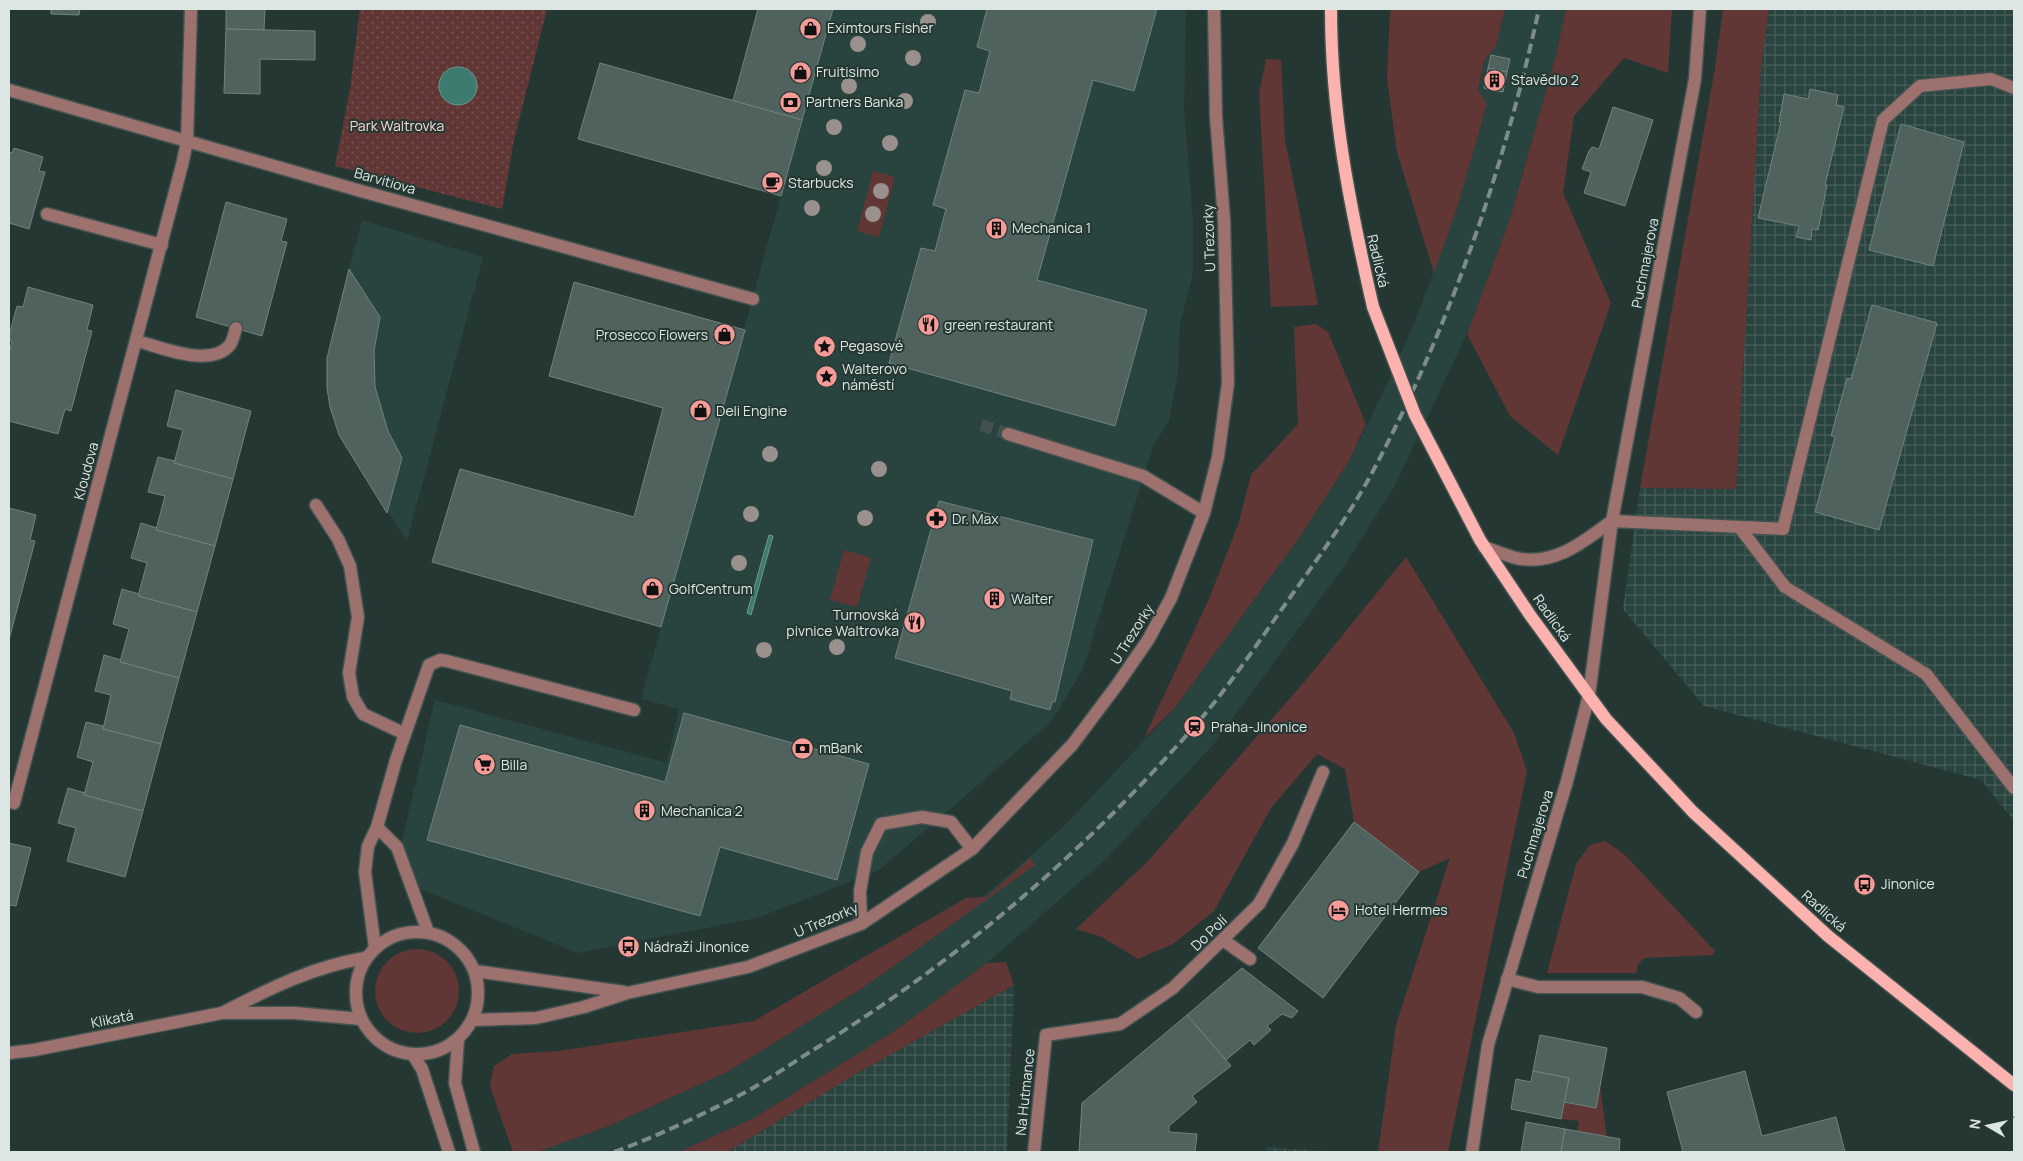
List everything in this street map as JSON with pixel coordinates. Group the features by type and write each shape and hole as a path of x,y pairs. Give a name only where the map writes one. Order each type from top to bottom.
{"main road":[{"name":"Radlická","path":"1331,9 1333,73 1338,135 1353,221 1373,307 1415,415 1482,543 1606,718 1693,812 1828,936 2014,1085"}],"street":[{"name":"Kloudova","path":"9,801 14,803 137,341 187,142 191,9"},
{"name":"U Trezorky","path":"473,1020 536,1018 584,1007 626,993 748,967 860,924 972,849 1072,745 1117,685 1148,640 1171,598 1204,513 1218,457 1228,383 1224,219 1216,117 1214,9"},
{"name":"Puchmajerova","path":"1472,1152 1488,1045 1567,781 1589,696 1612,521 1695,79 1700,9"},
{"path":"1482,543 1520,559 1543,560 1565,554 1612,521 1783,529 1883,120 1920,86 1991,79 2014,88"},
{"name":"Barvitiova","path":"9,90 187,142 753,299"},
{"path":"47,214 162,245"},
{"path":"137,341 199,357 223,352 231,345 236,328"},
{"path":"1008,434 1143,476 1204,513"},
{"path":"316,506 338,539 350,566 358,617 349,673 353,697 362,714 405,734"},
{"path":"1740,528 1786,587 1926,674 2014,788"},
{"path":"375,948 365,872 368,846 377,826 428,665 440,660 467,665 634,710"},
{"name":"Do Polí","path":"1046,1036 1120,1024 1173,988 1259,904 1293,843 1323,772"},
{"path":"860,924 860,891 867,852 881,824 922,816 951,822 972,849"},
{"path":"377,826 397,847 428,932"},
{"path":"410,932 428,932 448,940 464,953 475,971 479,987 478,1004 473,1020 458,1040 444,1049 430,1054 413,1055 389,1048 378,1041 361,1019 355,992 358,974 365,958 375,948 391,937 410,932"},
{"path":"1223,940 1250,959"},
{"name":"Klikatá","path":"222,1013 289,980 334,963 365,958"},
{"name":"U Trezorky","path":"475,971 626,993"},
{"path":"1507,979 1538,987 1642,987 1679,998 1696,1012"},
{"name":"Klikatá","path":"9,1053 34,1050 222,1013 295,1013 361,1019"},
{"name":"Na Hutmance","path":"1034,1152 1046,1036"},
{"path":"458,1040 455,1083 474,1152"},
{"path":"413,1055 422,1069 449,1152"}],"shaded area":[{"path":"833,9 1186,9 1184,109 1193,220 1193,273 1180,324 1178,372 1169,421 1153,446 1083,669 1051,722 879,870 757,918 578,953 420,889 399,854 435,700 667,763 679,709 641,699"},
{"path":"1505,9 1566,9 1556,55 1510,219 1467,334 1394,487 1343,568 1214,744 1106,859 987,963 893,1032 754,1118 679,1152 538,1152 611,1125 729,1071 864,987 954,922 1034,853 1069,821 1174,709 1299,538 1349,461 1389,380 1418,314 1457,208 1487,104 1478,89 1484,61 1496,46"},
{"path":"1769,9 2014,9 2014,821 1981,780 1704,706 1623,609 1640,488 1736,489 1761,69"},
{"path":"458,67 465,68 471,73 476,79 476,93 471,99 465,104 458,105 451,104 445,99 440,93 439,86 440,79 445,73 451,68"},
{"path":"362,220 483,257 407,541 344,442 330,407 326,377 332,334"},
{"path":"769,535 773,536 751,615 747,613"},
{"path":"1014,985 1007,1152 727,1152 856,1074"},
{"path":"1267,1147 1337,1152 1267,1152"}],"green space":[{"name":"Park Waltrovka","path":"360,9 547,9 514,140 502,209 335,166 350,89","holes":["457,67 469,70 476,86 473,97 444,99 439,87 447,71"]},
{"path":"1390,9 1505,9 1496,46 1484,61 1478,89 1487,104 1457,208 1434,273 1397,152 1387,79"},
{"path":"1566,9 1672,9 1668,73 1624,58 1574,116 1563,193 1611,303 1558,455 1510,416 1467,334 1510,219 1556,55"},
{"path":"1723,9 1769,9 1761,69 1736,489 1640,488 1715,68"},
{"path":"1266,59 1281,60 1285,140 1318,305 1271,307 1259,93"},
{"path":"873,171 895,177 879,237 857,231"},
{"path":"1316,324 1328,332 1366,424 1349,461 1299,538 1174,709 1144,738 1209,599 1239,522 1251,475 1298,424 1294,327"},
{"path":"844,550 871,558 857,607 830,600"},
{"path":"1406,557 1514,733 1527,771 1448,1152 1378,1152 1396,1025 1450,858 1419,872 1354,822 1345,769 1317,754 1271,808 1214,911 1173,944 1138,959 1102,937 1076,929 1150,859 1306,680"},
{"path":"1605,841 1624,854 1715,951 1712,955 1644,958 1638,964 1636,973 1547,973 1576,864 1590,845"},
{"path":"1030,858 1035,865 864,987 729,1071 611,1125 538,1152 513,1152 490,1086 494,1066 512,1054 559,1051 754,1021 966,898 987,897"},
{"path":"417,949 433,952 447,961 456,975 459,991 456,1007 447,1021 433,1030 417,1033 401,1030 387,1021 378,1007 375,991 378,975 387,961 401,952"},
{"path":"1006,962 1014,985 856,1074 727,1152 679,1152 754,1118 893,1032 987,963"},
{"path":"1600,1087 1607,1137 1577,1131 1579,1121 1561,1119 1564,1102 1596,1108"}],"building":[{"path":"51,9 80,9 79,15 51,14"},
{"path":"226,9 265,9 264,30 226,29"},
{"path":"758,9 833,9 802,120 733,101"},
{"name":"Mechanica 1","path":"987,9 1157,9 1134,91 1093,80 1037,280 1147,310 1115,426 889,363 921,248 935,251 946,209 933,205 965,90 979,93 990,51 977,47"},
{"path":"226,29 315,31 315,60 260,59 260,94 224,93"},
{"path":"1491,55 1510,59 1507,72 1488,68"},
{"path":"600,63 802,120 781,196 578,139"},
{"name":"Stavědlo 2","path":"1488,68 1507,72 1503,92 1484,88"},
{"path":"1810,89 1838,95 1836,105 1844,107 1825,185 1827,185 1818,230 1812,229 1811,240 1796,237 1799,226 1758,218 1781,122 1779,122 1784,94 1808,99"},
{"path":"1613,107 1653,120 1625,206 1584,193 1591,172 1582,169 1592,147 1599,149"},
{"path":"1901,124 1964,142 1933,266 1869,250"},
{"path":"14,148 43,157 39,171 45,172 29,229 9,223 9,152 12,153"},
{"path":"226,202 287,219 281,241 287,242 262,336 196,317"},
{"path":"349,269 380,317 374,351 375,387 388,431 402,458 387,513 339,435 330,407 327,388 327,358"},
{"path":"574,282 745,330 661,627 432,562 460,469 634,517 663,408 549,376"},
{"path":"28,287 93,305 87,330 92,331 71,411 65,409 58,434 9,421 9,354 12,341 9,340 9,336 17,306 23,307"},
{"path":"1872,305 1937,323 1879,530 1815,512 1835,437 1831,436 1847,378 1851,379"},
{"path":"176,390 251,411 233,479 174,463 183,430 167,426"},
{"path":"158,457 233,479 215,546 156,530 165,496 148,492"},
{"name":"Walter","path":"939,501 1093,540 1055,702 1052,702 1050,710 1010,699 1012,691 895,658"},
{"path":"9,508 36,515 30,540 35,541 9,640"},
{"path":"141,523 157,528 156,530 215,546 197,612 138,596 147,563 131,558"},
{"path":"122,589 139,594 138,596 197,612 179,678 120,662 129,629 113,624"},
{"path":"104,655 121,660 120,662 179,678 161,744 103,729 111,695 95,691"},
{"name":"Mechanica 2","path":"684,713 869,764 837,880 720,847 700,916 427,840 460,725 665,782"},
{"path":"86,722 103,726 103,729 161,744 143,811 84,795 93,762 77,757"},
{"path":"68,788 85,793 84,795 143,811 125,877 67,861 76,828 58,823"},
{"name":"Hotel Herrmes","path":"1354,822 1419,872 1323,998 1258,948"},
{"path":"9,843 31,848 16,906 9,905"},
{"path":"1242,968 1298,1011 1292,1018 1282,1014 1267,1026 1271,1030 1254,1045 1250,1040 1226,1060 1187,1015"},
{"path":"1187,1015 1231,1066 1192,1096 1197,1102 1169,1126 1169,1132 1197,1134 1195,1152 1079,1152 1082,1103"},
{"path":"1540,1035 1607,1048 1596,1108 1564,1102 1569,1078 1533,1071"},
{"path":"1533,1071 1569,1078 1561,1119 1511,1109 1516,1079 1531,1082"},
{"path":"1745,1071 1762,1136 1836,1117 1845,1152 1683,1152 1667,1092"},
{"path":"1526,1122 1565,1129 1561,1152 1521,1152"},
{"path":"1565,1129 1620,1139 1619,1152 1561,1152"}],"tunnel":[{"path":"981,425 1008,434"}],"railway":[{"path":"614,1152 677,1126 750,1090 871,1013 921,977 1017,902 1063,862 1150,775 1217,700 1342,523 1373,471 1401,416 1450,303 1472,246 1509,128 1539,9"}],"place":[{"name":"Eximtours Fisher","path":"811,28"},
{"name":"Fruitisimo","path":"800,72"},
{"name":"Stavědlo 2","path":"1495,80"},
{"name":"Partners Banka","path":"790,102"},
{"name":"Starbucks","path":"772,183"},
{"name":"Mechanica 1","path":"996,228"},
{"name":"green restaurant","path":"928,325"},
{"name":"Prosecco Flowers","path":"724,335"},
{"name":"Pegasové","path":"824,346"},
{"name":"Walterovo náměstí","path":"826,377"},
{"name":"Deli Engine","path":"700,411"},
{"name":"Dr. Max","path":"936,519"},
{"name":"GolfCentrum","path":"653,589"},
{"name":"Walter","path":"995,599"},
{"name":"Turnovská pivnice Waltrovka","path":"915,623"},
{"name":"Praha-Jinonice","path":"1195,727"},
{"name":"mBank","path":"803,748"},
{"name":"Billa","path":"485,765"},
{"name":"Mechanica 2","path":"645,811"},
{"name":"Jinonice","path":"1865,884"},
{"name":"Hotel Herrmes","path":"1339,910"},
{"name":"Nádraží Jinonice","path":"628,947"}]}
